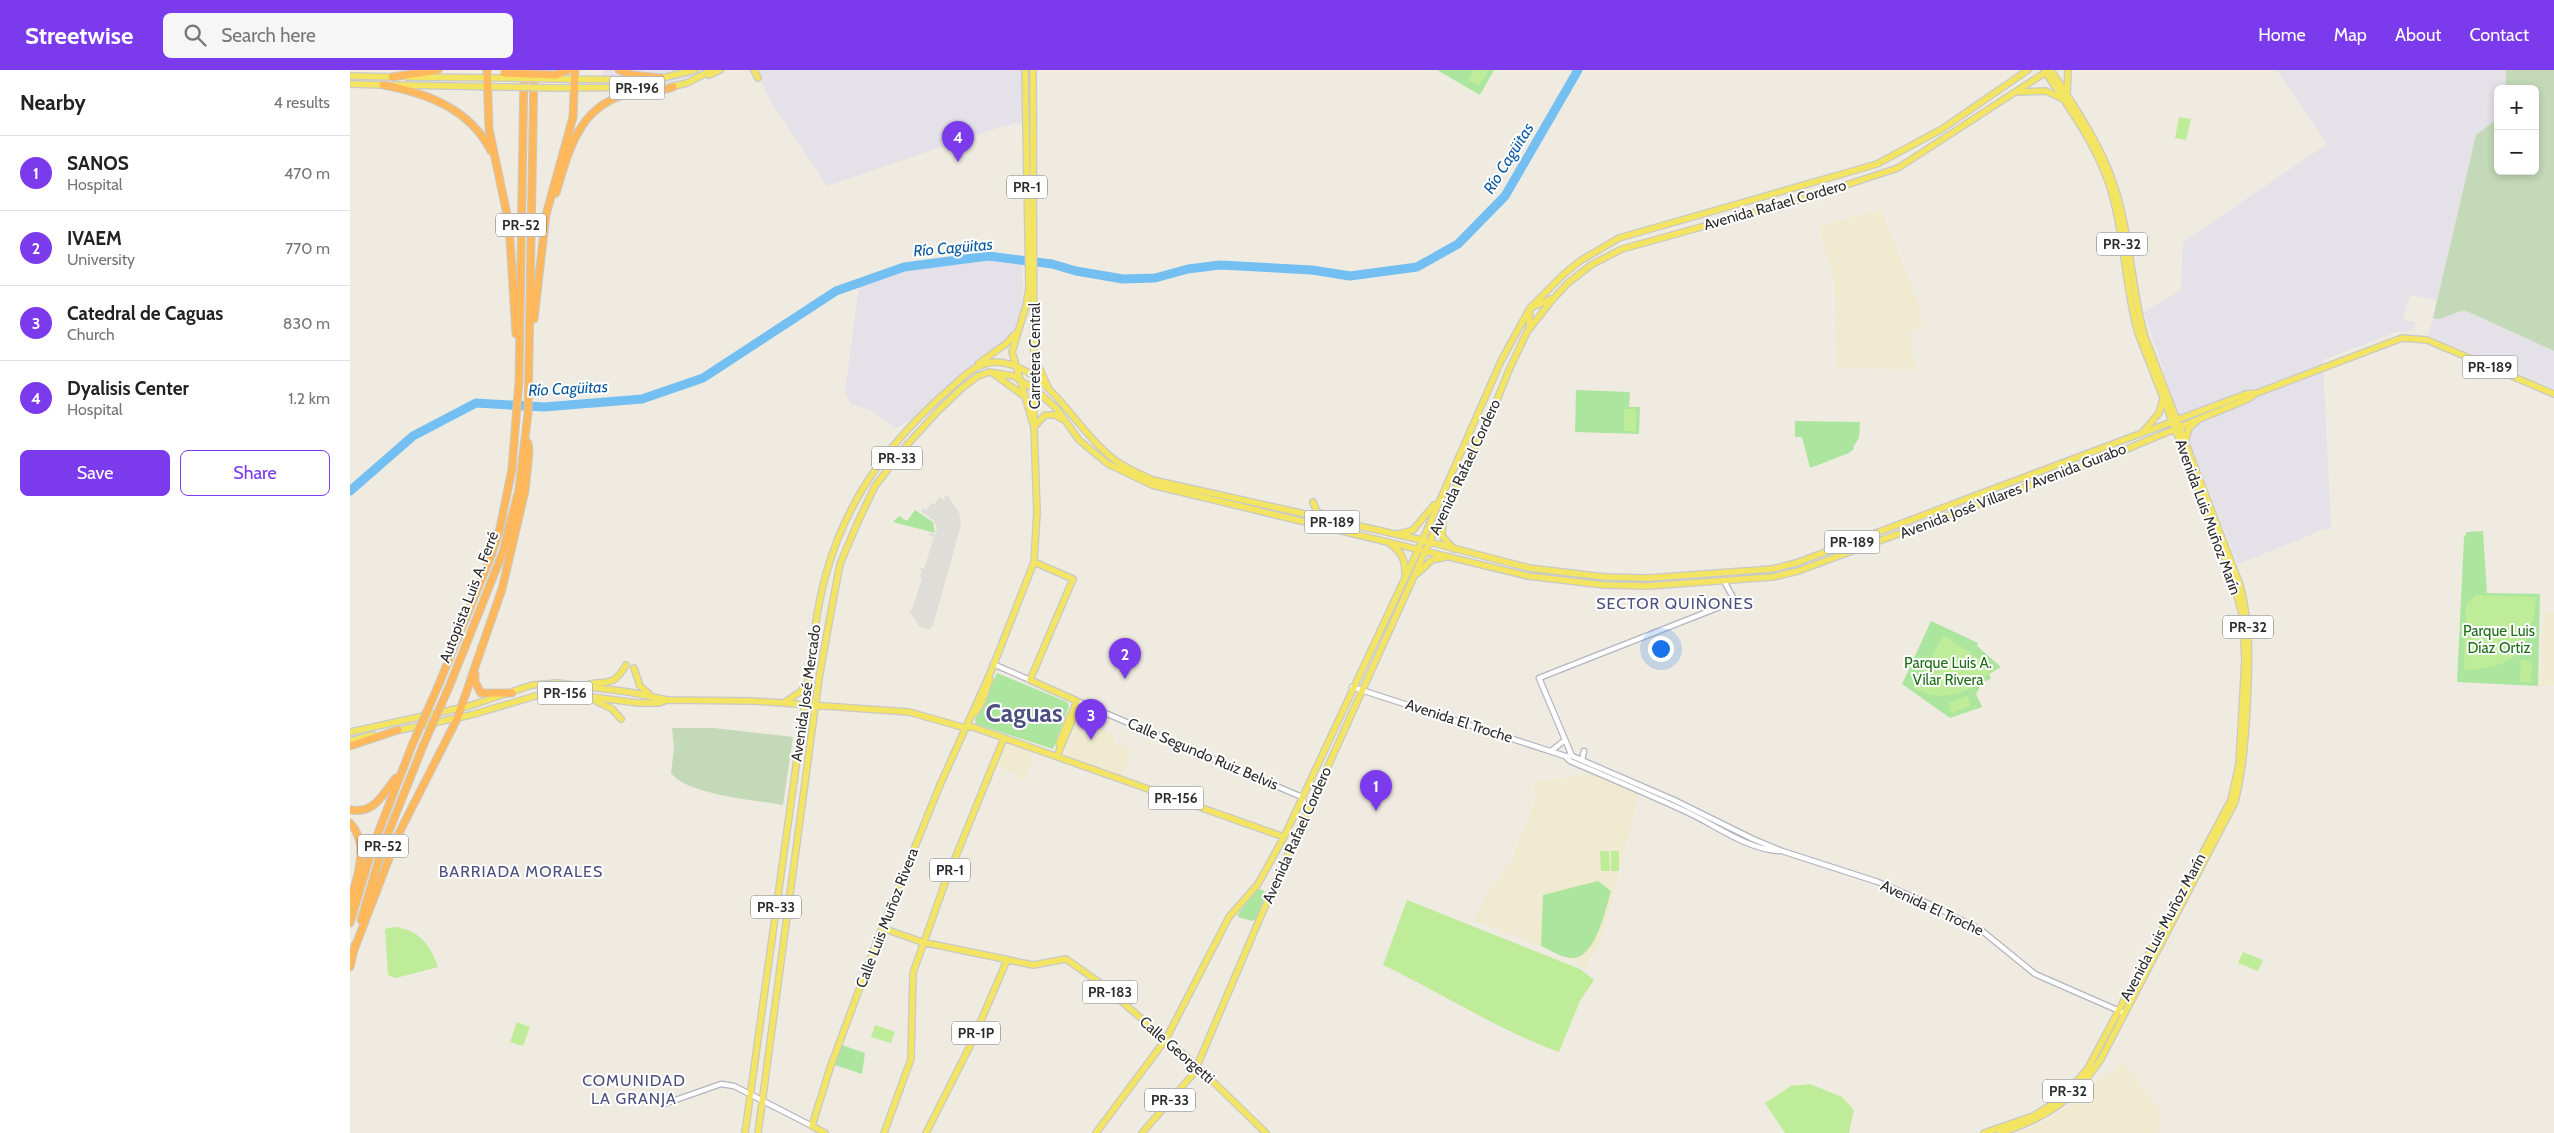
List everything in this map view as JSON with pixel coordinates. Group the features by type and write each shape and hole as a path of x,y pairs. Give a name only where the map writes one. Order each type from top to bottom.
{"highway":[{"path":"392,77 438,70"},
{"path":"497,70 504,75 557,77 568,70"},
{"name":"Autopista Luis A. Ferré","path":"350,923 367,864 401,772 491,556 500,528 512,469 519,381 524,70"},
{"name":"Autopista Luis A. Ferré","path":"350,967 364,907 383,846 423,746 450,687 503,552 519,489 527,430 529,382 534,70"},
{"path":"530,344 549,202 573,117 575,70"},
{"path":"619,70 632,75 661,78"},
{"path":"487,74 488,112 495,158 509,224 514,317 519,354"},
{"path":"383,85 429,97 461,114 478,130 495,158"},
{"path":"546,230 572,141 581,124 599,107 617,97 636,93 660,92 673,87"},
{"path":"354,950 398,835 456,719 502,589 517,533 525,491 529,452 527,430"},
{"path":"477,660 474,682 481,693 512,693"},
{"path":"350,746 398,730"},
{"path":"350,810 366,809 378,802 401,772"},
{"path":"350,823 357,833 361,848 350,904"}],"main road":[{"name":"PR-196","path":"557,77 575,79 661,78 694,70"},
{"name":"PR-196","path":"350,84 558,88 673,87 700,77 712,70"},
{"path":"700,77 720,70"},
{"path":"754,70 758,78"},
{"name":"Carretera Central","path":"1025,70 1027,184 1031,242"},
{"name":"Carretera Central","path":"1033,70 1031,242 1035,354 1034,428"},
{"name":"Avenida Rafael Cordero","path":"1166,1039 1229,916 1258,884 1284,837 1352,687 1419,548 1442,491 1501,362 1530,308 1580,261 1619,238 1877,164 1942,129 2028,70"},
{"name":"Avenida Rafael Cordero","path":"1142,1133 1194,1073 1307,813 1364,691 1429,543 1528,332 1556,296 1591,265 1622,249 1806,198 1898,168 2047,70"},
{"name":"Avenida Luis Muñoz Marín","path":"2047,70 2096,142 2115,186 2123,218 2138,313 2148,347 2172,408 2175,421"},
{"path":"2014,93 2026,90 2046,91 2066,98 2068,70"},
{"path":"350,76 504,75"},
{"name":"Avenida Luis Muñoz Marín","path":"2000,1133 2034,1118 2053,1104 2077,1082 2088,1068 2122,1012 2231,800 2239,764 2245,659 2242,614 2232,573 2178,428 2163,399 2136,323 2110,188 2091,144 2066,98"},
{"path":"1019,192 1027,184"},
{"name":"Carretera Central","path":"1032,288 1012,352 1018,379 1034,428"},
{"path":"1528,332 1531,320 1530,308 1556,296"},
{"path":"972,370 1007,343 1022,321"},
{"name":"Avenida José Villares / Avenida Gurabo","path":"1035,389 1080,440 1108,464 1152,485 1419,548 1528,576 1604,585 1648,586 1773,577 1798,571 2156,437 2248,399 2257,393 2402,338 2427,340 2554,394"},
{"path":"1035,354 1049,388"},
{"name":"Avenida José Mercado","path":"745,1133 817,615 825,576 837,540 860,492 884,457 933,403 972,370 993,362 1015,366 1035,377"},
{"path":"990,372 1007,374 1035,389"},
{"path":"990,372 1008,382 1024,396"},
{"name":"Avenida José Mercado","path":"758,1133 816,706 840,564 875,486 906,446 962,388 978,376 990,372"},
{"name":"Avenida José Villares / Avenida Gurabo","path":"1035,377 1049,388 1110,457 1135,472 1175,486 1422,540 1530,568 1605,577 1648,578 1772,569 1856,541 2246,394 2257,393"},
{"path":"2140,434 2159,412 2163,399"},
{"path":"2172,408 2181,414 2194,414"},
{"path":"1034,428 1040,418 1046,415 1055,415 1064,420"},
{"path":"2156,437 2172,436 2182,441 2189,428 2200,419"},
{"name":"Calle Luis Muñoz Rivera","path":"812,1126 830,1068 882,928 940,785 981,696 1034,562 1037,512 1034,428"},
{"path":"1396,535 1413,530 1421,523 1442,491"},
{"path":"1313,502 1317,512 1366,528 1365,536"},
{"path":"1444,512 1442,536 1455,550"},
{"path":"1268,513 1300,514"},
{"path":"1386,541 1402,553 1405,561 1405,576"},
{"path":"1411,583 1422,567 1432,560 1451,557"},
{"path":"1487,566 1489,558"},
{"path":"1030,680 1073,579 1034,562"},
{"path":"585,686 616,680 626,664"},
{"path":"634,668 640,686 645,692 656,697"},
{"name":"Calle Segundo Ruiz Belvis","path":"1030,680 1077,701"},
{"path":"785,702 800,692 808,682"},
{"name":"PR-156","path":"350,732 460,708 540,683 585,686 666,700 785,702 909,712 962,727 967,726 1004,738"},
{"name":"PR-156","path":"350,740 456,719 531,696 562,693 638,703 659,703 666,700"},
{"path":"584,695 612,709 621,719"},
{"path":"1004,738 1057,756 1074,716 1073,712 1077,701"},
{"name":"PR-1","path":"884,1133 911,1059 913,974 922,942 1004,738"},
{"name":"PR-156","path":"1057,756 1063,761 1237,819 1284,837"},
{"name":"Calle Georgetti","path":"882,928 922,942 1033,965 1066,959 1094,978 1166,1039 1197,1066 1266,1133"},
{"name":"PR-1P","path":"926,1133 971,1044 1007,960"},
{"name":"PR-33","path":"1096,1133 1166,1039"},
{"name":"Avenida Luis Muñoz Marín","path":"1984,1133 2034,1118"},
{"path":"812,1126 825,1133"}],"street":[{"path":"1572,756 1539,678 1735,601 1724,581"},
{"name":"Calle Segundo Ruiz Belvis","path":"993,664 1030,680"},
{"name":"Avenida El Troche","path":"1352,687 1565,756 1572,756 1782,851 1869,879 1934,906 1981,930 2035,974 2122,1012"},
{"name":"Calle Segundo Ruiz Belvis","path":"1077,701 1302,797"},
{"path":"1551,751 1565,740"},
{"path":"1582,760 1584,751"},
{"name":"Avenida El Troche","path":"1565,756 1570,761 1672,805 1749,843 1770,851 1782,851"},
{"path":"1302,797 1307,813"},
{"path":"664,1104 721,1084 734,1086 812,1126"}],"shaded area":[{"path":"605,70 712,70 673,87 593,90"},
{"path":"756,70 1029,70 1030,126 1017,123 991,130 827,186 769,99"},
{"path":"2277,70 2506,70 2506,85 2494,85 2494,121 2476,135 2437,300 2410,295 2403,320 2416,322 2413,330 2394,333 2323,360 2331,529 2325,529 2238,564 2174,403 2144,312 2181,290 2183,242 2327,144"},
{"path":"1881,209 1920,309 1922,328 1908,331 1916,369 1836,368 1835,284 1819,227"},
{"path":"1022,255 1023,300 1016,333 982,361 966,381 933,410 895,428 871,410 851,404 845,392 859,286 925,260"},
{"path":"2464,310 2554,351 2554,389 2428,335 2433,318 2439,319"},
{"path":"947,495 959,512 961,525 933,625 929,630 919,626 909,610 912,610 922,578 920,577 922,571 919,568 924,569 934,537 929,535 930,533 935,535 937,529 934,521 921,511 923,508 926,510 932,503 935,504 939,497 945,500 944,497"},
{"path":"2544,612 2554,613 2554,685 2540,686"},
{"path":"1077,721 1116,735 1113,742 1132,750 1121,777 1064,757"},
{"path":"1007,743 1034,753 1025,781 1019,779 1020,775 997,767"},
{"path":"1592,774 1639,793 1603,936 1585,968 1570,958 1474,920 1487,893 1510,864 1535,802 1534,782"},
{"path":"2123,1063 2161,1111 2158,1133 2015,1133 2049,1120"}],"green space":[{"path":"1437,70 1494,70 1480,95"},
{"path":"1474,70 1489,70 1479,86 1468,80"},
{"path":"2506,70 2554,70 2554,351 2464,310 2439,319 2433,318 2476,135 2494,121 2494,175 2539,175 2539,85 2506,85"},
{"path":"2179,117 2191,119 2186,140 2175,138"},
{"path":"1576,390 1630,392 1629,407 1640,407 1639,434 1575,432"},
{"path":"1624,409 1636,409 1636,431 1624,431"},
{"path":"1795,421 1860,422 1859,438 1853,447 1854,449 1849,453 1810,468 1802,437 1795,437"},
{"path":"915,510 933,522 935,533 893,522 899,516 907,521"},
{"name":"Parque Luis Díaz Ortiz","path":"2483,531 2487,593 2540,594 2538,686 2457,682 2464,537 2467,532"},
{"path":"2476,595 2536,597 2534,615 2531,630 2525,642 2509,660 2497,665 2464,670 2466,604"},
{"name":"Parque Luis A. Vilar Rivera","path":"1931,621 1978,643 1977,646 2001,667 1989,674 1991,679 1983,682 1976,694 1982,707 1950,718 1902,684"},
{"path":"1943,637 1947,637 1993,668 1977,684 1957,694 1935,695 1913,688"},
{"path":"2521,660 2532,661 2531,682 2520,682"},
{"path":"997,673 1067,702 1069,706 1053,749 976,724 975,720"},
{"path":"1968,696 1971,706 1951,713 1948,703"},
{"path":"672,728 714,728 793,737 783,805 706,791 691,787 679,780 671,773 674,748"},
{"path":"1600,851 1609,851 1610,871 1601,871"},
{"path":"1611,851 1619,851 1619,871 1611,871"},
{"path":"1598,881 1611,891 1599,930 1588,949 1582,955 1570,958 1541,946 1543,895"},
{"path":"1260,889 1266,895 1256,919 1252,921 1238,917 1238,914 1256,890"},
{"path":"1407,900 1580,969 1594,980 1580,1001 1559,1052 1514,1033 1383,965"},
{"path":"402,928 417,935 432,952 438,967 396,978 388,975 385,929"},
{"path":"2243,952 2263,960 2258,971 2238,963"},
{"path":"517,1022 530,1027 523,1046 510,1042"},
{"path":"875,1025 895,1032 891,1043 871,1037"},
{"path":"842,1045 865,1053 862,1074 835,1065"},
{"path":"1810,1084 1842,1097 1854,1110 1849,1133 1785,1133 1765,1103 1791,1086"}],"waterway":[{"name":"Río Cagüitas","path":"350,491 413,436 476,403 544,407 642,399 703,378 836,291 904,267 988,256 1052,264 1076,271 1123,279 1155,278 1188,269 1220,265 1312,270 1350,276 1417,267 1458,244 1505,196 1578,70"}],"place":[{"name":"Dyalisis Center","path":"958,162"},
{"name":"IVAEM","path":"1125,679"},
{"name":"Catedral de Caguas","path":"1091,740"},
{"name":"SANOS","path":"1376,811"}],"district":[{"name":"SECTOR QUIÑONES","path":"1675,603"},
{"name":"Caguas","path":"1024,713"},
{"name":"BARRIADA MORALES","path":"521,871"},
{"name":"COMUNIDAD LA GRANJA","path":"634,1089"}]}
